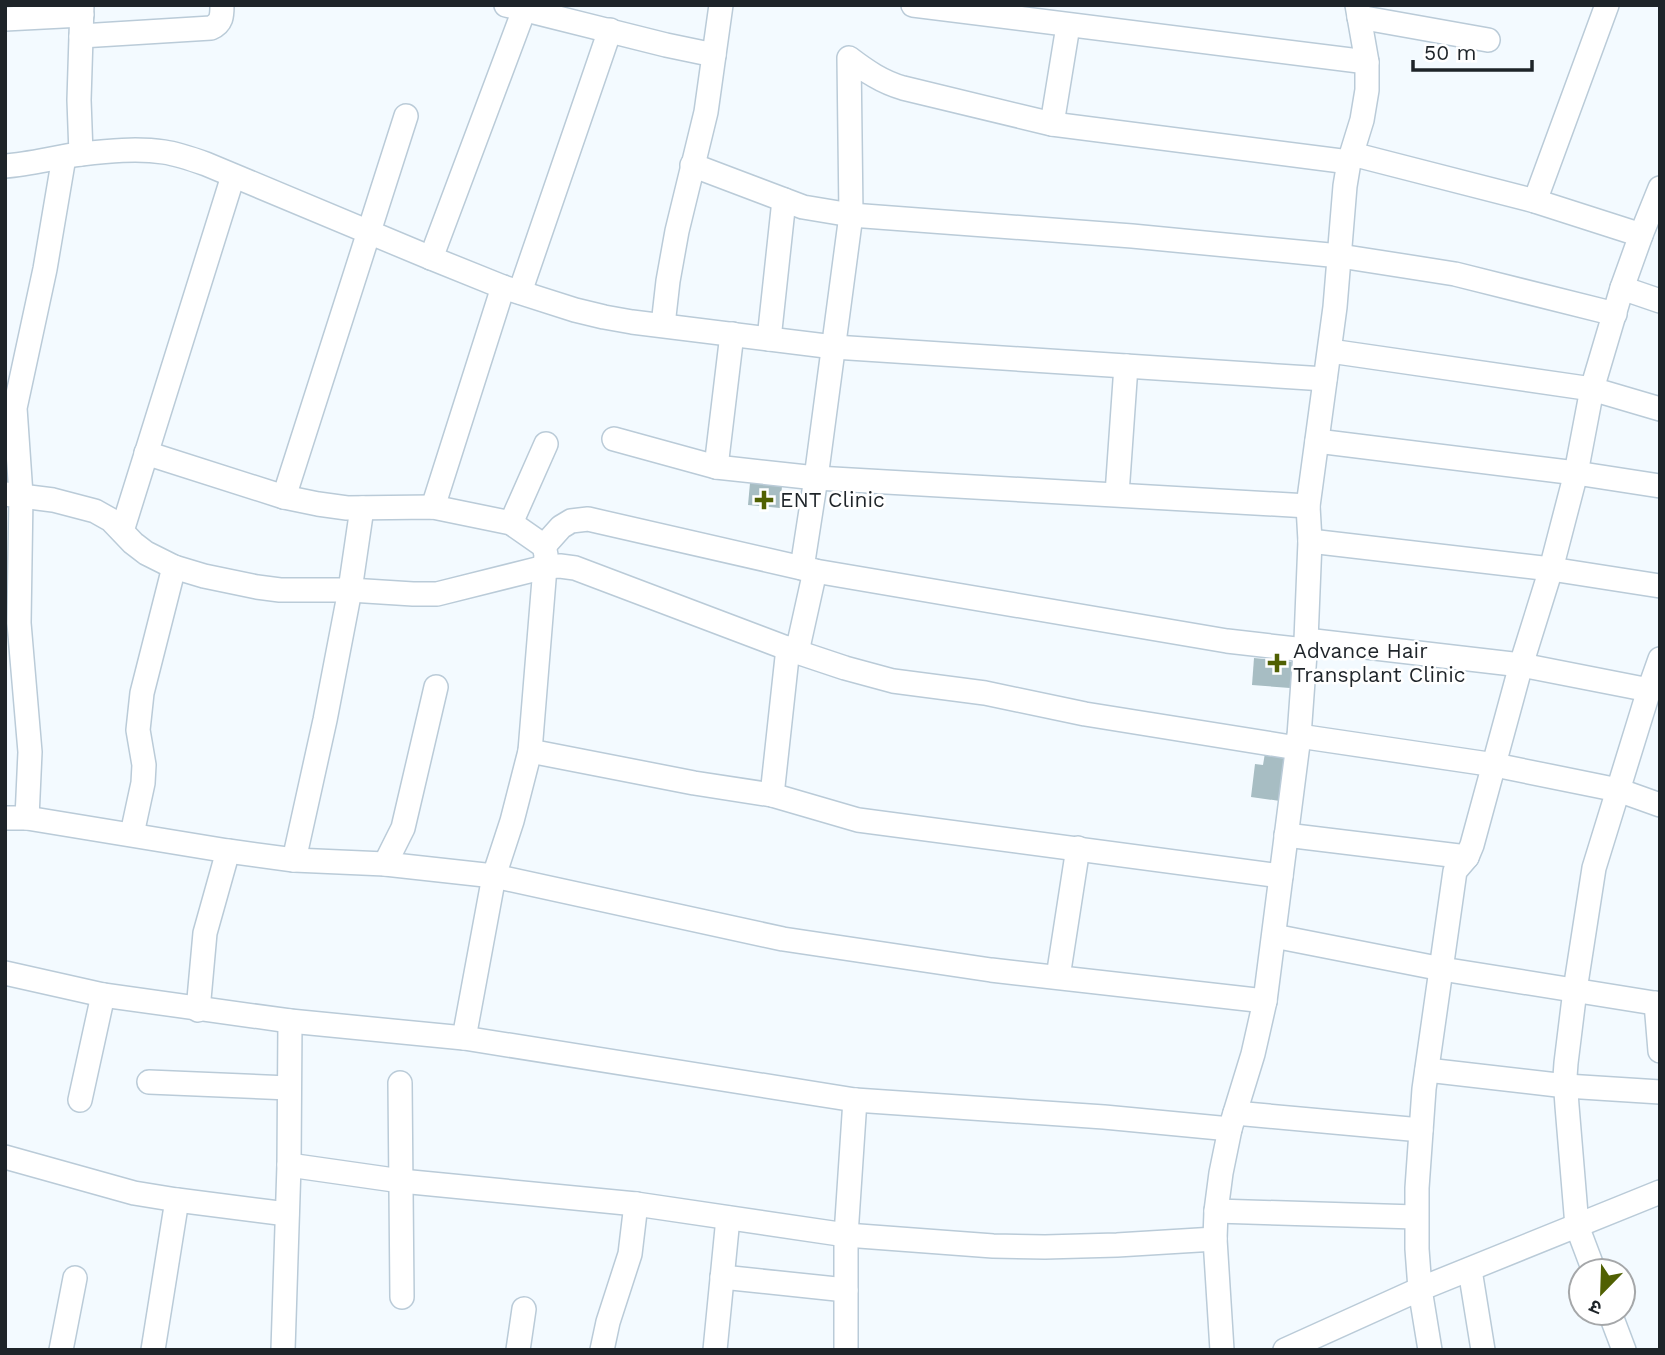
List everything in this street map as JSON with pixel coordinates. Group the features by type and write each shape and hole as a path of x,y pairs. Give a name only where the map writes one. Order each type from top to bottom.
{"street":[{"path":"5,19 82,19 211,28 220,22 222,5"},
{"path":"663,325 671,258 706,112 721,5"},
{"path":"913,5 1367,62"},
{"path":"1535,201 1607,5"},
{"path":"430,258 515,8 584,14 610,30 713,55"},
{"path":"1222,1350 1215,1238 1216,1211 1221,1173 1233,1121 1265,1001 1298,742 1306,645 1310,541 1308,506 1330,351 1340,256 1342,205 1350,158 1365,104 1367,62 1358,11 1488,40"},
{"path":"82,19 79,100 72,155 15,408 13,495 20,650 30,752 16,818 294,860 385,864 494,876 783,939 990,970 1265,1001"},
{"path":"1052,124 1068,26"},
{"path":"433,507 610,30"},
{"path":"772,795 792,650 809,570 816,478 852,215 849,58 888,84 1052,124 1350,158 1535,201 1641,235"},
{"path":"284,497 406,116"},
{"path":"5,166 72,155 141,150 164,152 206,164 430,258 512,289 604,317 834,347 1325,379"},
{"path":"692,166 821,211 1340,256 1455,274 1615,314"},
{"path":"122,531 233,176"},
{"path":"769,339 784,200"},
{"path":"1430,1350 1420,1289 1417,1188 1427,1070 1455,871 1467,857 1472,845 1521,665 1551,569 1576,473 1592,389 1622,288 1641,235 1657,202"},
{"path":"1622,288 1660,301"},
{"path":"716,467 732,334"},
{"path":"1330,351 1592,389 1660,409"},
{"path":"1117,494 1126,366"},
{"path":"614,439 716,467 816,478 1308,506"},
{"path":"1317,441 1660,486"},
{"path":"511,523 546,444"},
{"path":"146,453 284,497 337,507 433,507 511,523 545,556 560,566 575,568 792,650 893,681 985,693 1085,715 1495,765 1618,790 1660,805"},
{"path":"13,495 53,500 95,511 111,520 146,553 174,566 204,576 280,590 437,594 455,590 545,556"},
{"path":"294,860 325,720 350,590 362,508"},
{"path":"464,1038 494,876 530,751 545,556 561,527 571,521 588,519 809,570 1201,636 1521,665 1649,690"},
{"path":"1310,541 1551,569 1660,586"},
{"path":"132,834 143,783 139,712 174,566"},
{"path":"1589,1257 1577,1226 1566,1062 1594,869 1660,659"},
{"path":"385,864 403,828 436,687"},
{"path":"530,751 694,783 772,795 858,820 1281,876"},
{"path":"1286,835 1467,857"},
{"path":"1058,977 1078,848"},
{"path":"198,1010 205,933 228,851"},
{"path":"1274,936 1442,969 1658,1004 1660,1051"},
{"path":"5,974 103,995 198,1010 464,1038 855,1100 1091,1116 1421,1130"},
{"path":"80,1100 103,995"},
{"path":"284,1350 290,1021"},
{"path":"1427,1070 1566,1086 1660,1091"},
{"path":"149,1082 289,1088"},
{"path":"400,1083 402,1297"},
{"path":"846,1350 846,1235 855,1100"},
{"path":"5,1157 134,1193 287,1214"},
{"path":"289,1165 401,1181 636,1204 846,1235 993,1246 1045,1247 1215,1238"},
{"path":"1286,1350 1420,1289 1660,1192"},
{"path":"153,1350 177,1200"},
{"path":"602,1350 608,1322 628,1263 636,1204"},
{"path":"1216,1211 1416,1217"},
{"path":"715,1350 728,1218"},
{"path":"1470,1270 1483,1350"},
{"path":"722,1277 846,1290"},
{"path":"61,1350 75,1278"},
{"path":"518,1350 524,1309"},
{"path":"1615,1327 1624,1350"}],"building":[{"path":"750,483 782,486 780,508 748,505"},
{"path":"1254,658 1293,662 1290,688 1252,685"},
{"path":"1265,753 1286,755 1280,801 1251,797 1255,764 1263,765"}],"place":[{"name":"ENT Clinic","path":"764,500"},
{"name":"Advance Hair Transplant Clinic","path":"1277,663"}]}
